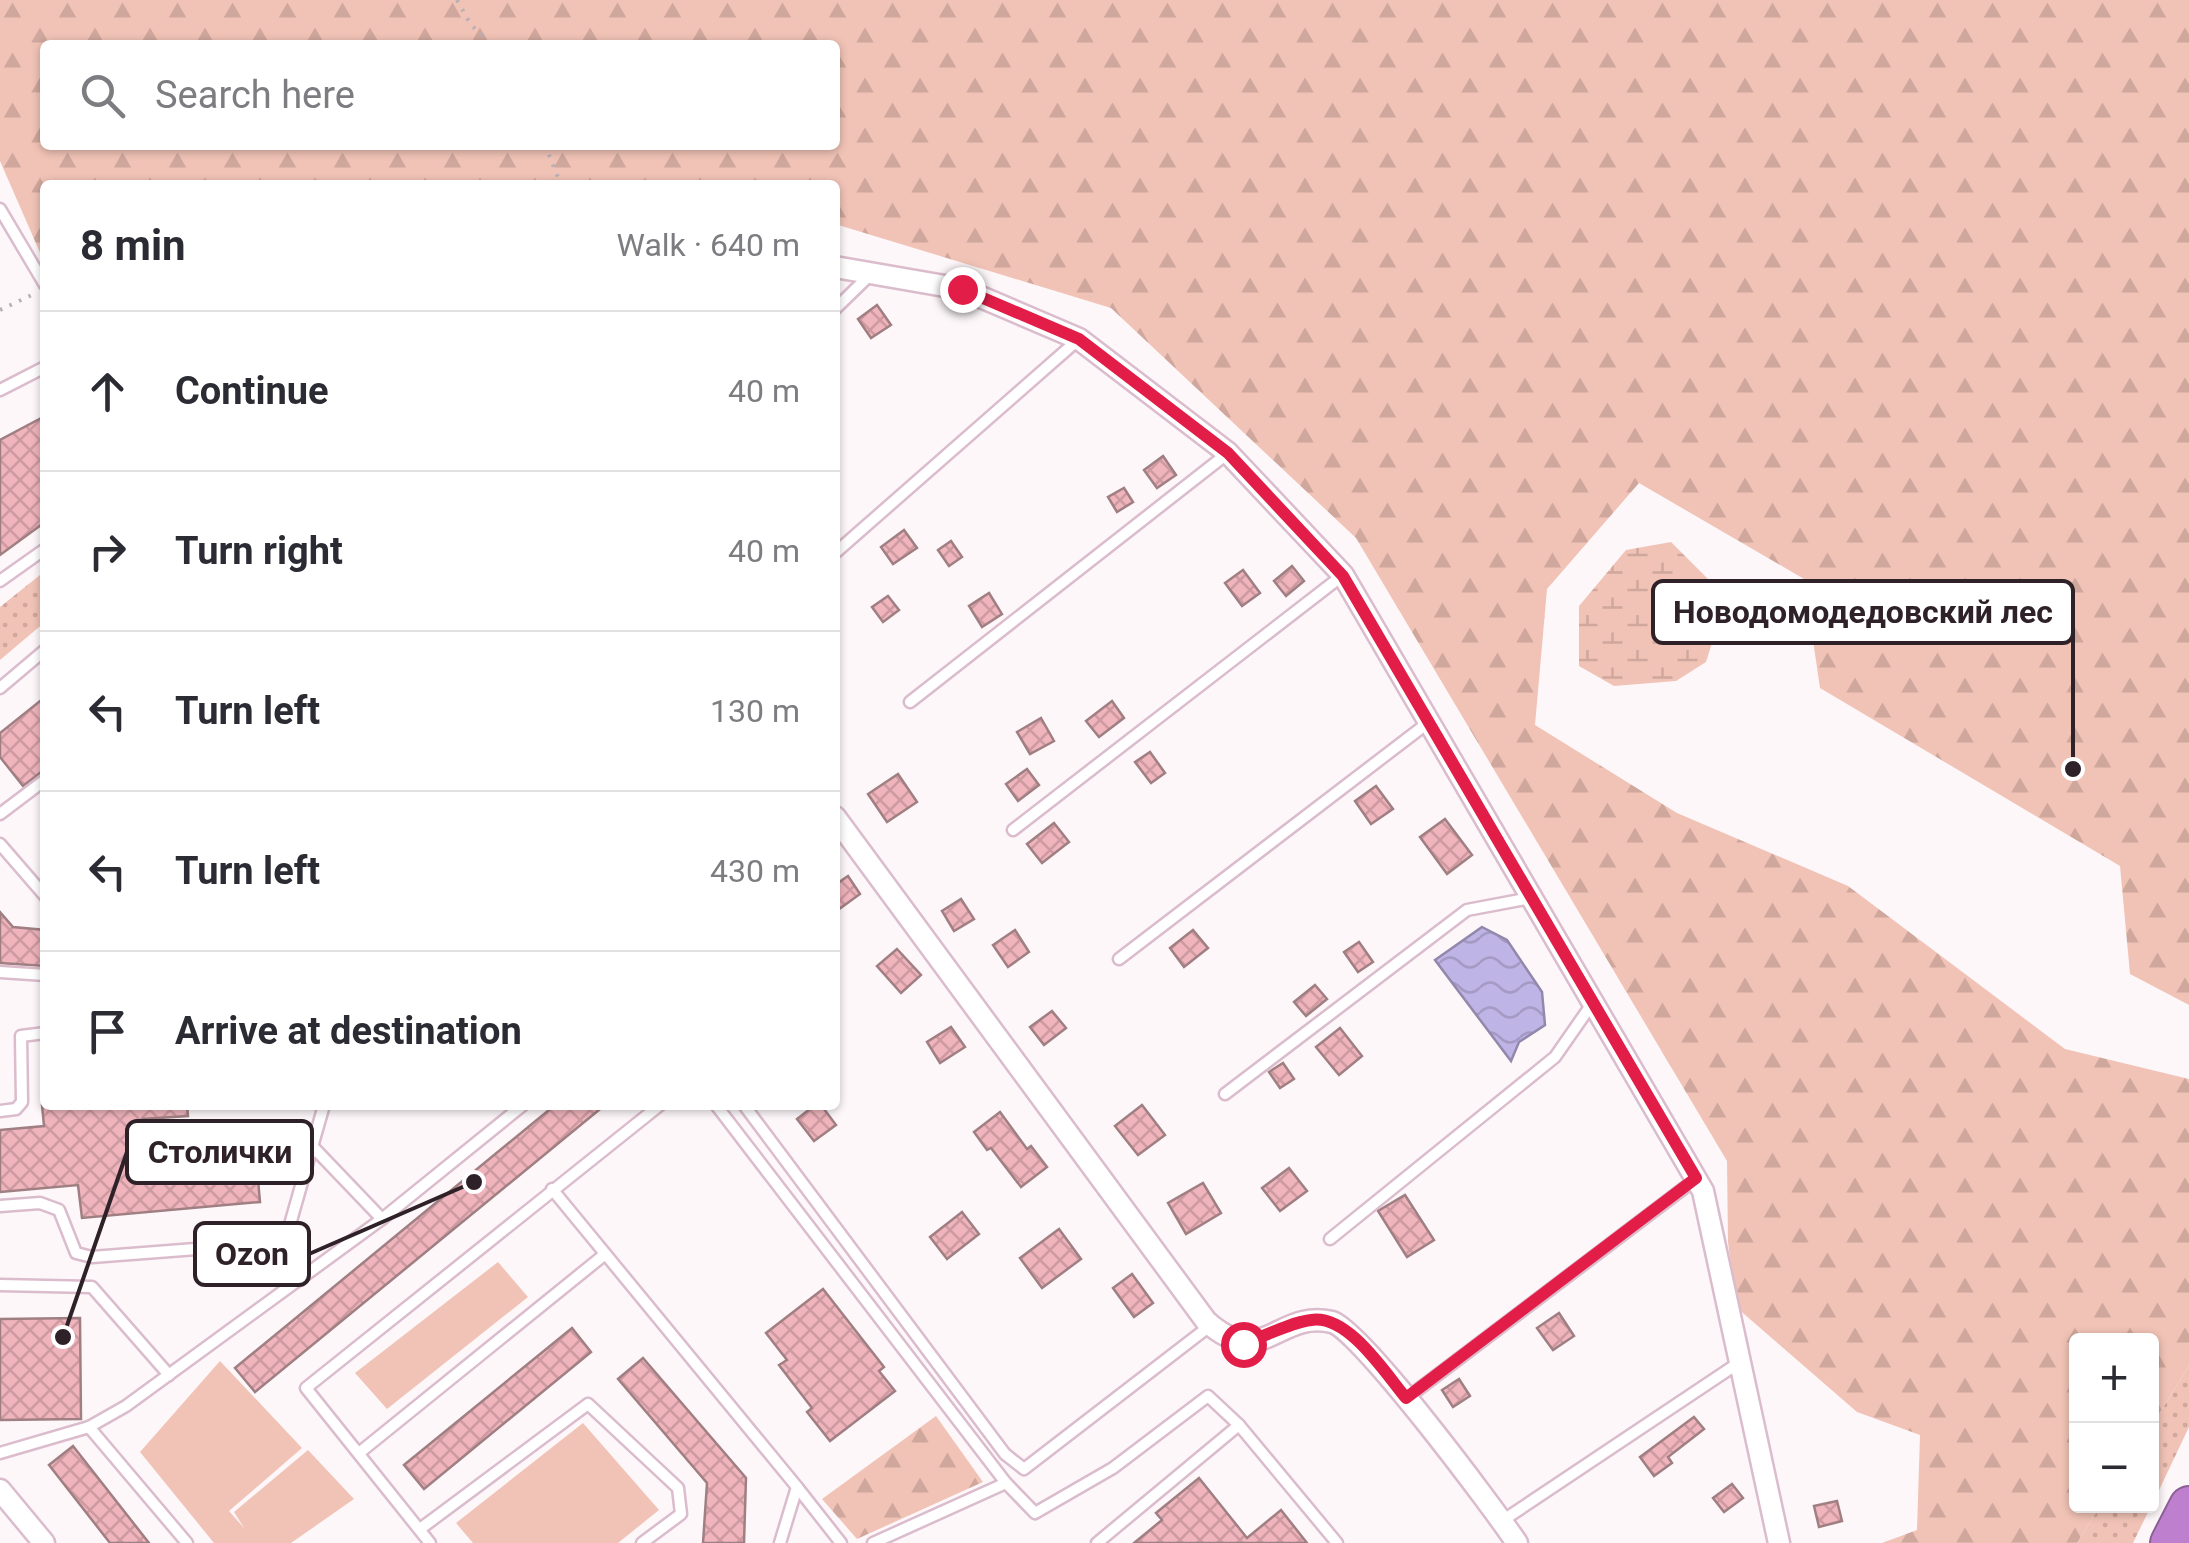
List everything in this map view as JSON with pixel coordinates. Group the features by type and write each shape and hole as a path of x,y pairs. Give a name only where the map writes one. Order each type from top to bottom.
{"highway":[{"path":"2170,1543 2189,1506"}],"street":[{"path":"840,268 962,289 1079,339 1228,453 1343,576 1703,1191 1779,1543"},
{"path":"840,824 1211,1326 1222,1336 1243,1344 1313,1319 1336,1322 1359,1342 1406,1398 1516,1543"},
{"path":"0,1490 44,1543"}],"lane":[{"path":"0,209 40,278"},
{"path":"840,304 872,273"},
{"path":"840,549 1079,339"},
{"path":"0,390 40,370"},
{"path":"910,702 1228,453"},
{"path":"0,581 40,553"},
{"path":"1013,830 1343,576"},
{"path":"0,688 40,654"},
{"path":"1119,960 1429,722"},
{"path":"0,814 40,784"},
{"path":"0,844 40,890"},
{"path":"1225,1094 1467,910 1533,898"},
{"path":"0,972 40,975"},
{"path":"1330,1239 1556,1057 1594,1001"},
{"path":"0,1111 16,1109 22,1102 21,1036 40,1034"},
{"path":"0,1206 40,1202 59,1210 76,1253 92,1257 274,1243 287,1235 323,1110"},
{"path":"0,1453 90,1427 126,1406 382,1219 517,1110"},
{"path":"430,1543 306,1388 654,1110"},
{"path":"720,1110 1006,1483 1035,1514 1113,1468 1208,1396 1239,1425 1338,1543"},
{"path":"748,1110 1004,1454 1024,1469 1211,1326"},
{"path":"314,1148 382,1219"},
{"path":"1406,1398 1696,1178"},
{"path":"552,1189 841,1543"},
{"path":"359,1452 604,1254"},
{"path":"0,1285 92,1287 169,1375"},
{"path":"1502,1522 1740,1362"},
{"path":"420,1529 588,1404 678,1488 681,1514 642,1543"},
{"path":"1097,1543 1239,1425"},
{"path":"90,1427 187,1543"},
{"path":"873,1543 1006,1483"},
{"path":"780,1543 797,1487"}],"path":[{"path":"458,0 471,26 487,40"},
{"path":"547,150 559,180"},
{"path":"0,310 40,290"}],"green space":[{"path":"0,0 2189,0 2189,1005 2130,974 2120,866 1820,688 1804,579 1639,483 1547,589 1535,725 1677,813 1848,886 2065,1049 2189,1079 2189,1366 2159,1414 2159,1333 2069,1333 2069,1513 2096,1513 2077,1543 1882,1543 1917,1530 1920,1435 1857,1412 1736,1307 1728,1242 1727,1161 1356,538 1111,308 840,226 840,180 40,180 40,253 0,161"},
{"path":"1671,542 1709,580 1715,633 1706,662 1676,681 1614,686 1579,666 1579,606 1626,550"},
{"path":"40,575 40,626 0,660 0,607"},
{"path":"498,1262 528,1297 387,1409 355,1373"},
{"path":"220,1361 302,1448 229,1511 244,1528 234,1512 308,1450 354,1499 291,1543 214,1543 140,1452"},
{"path":"2189,1366 2189,1427 2159,1490 2159,1423 2159,1414"},
{"path":"936,1416 983,1482 857,1539 822,1499"},
{"path":"583,1423 659,1510 618,1543 473,1543 456,1523"},
{"path":"2096,1513 2148,1513 2133,1543 2077,1543"}],"water":[{"path":"1482,927 1507,940 1542,992 1545,1025 1519,1042 1511,1061 1435,960"}],"building":[{"path":"877,305 891,325 871,338 858,319"},
{"path":"40,419 40,526 0,555 0,440"},
{"path":"1163,456 1176,475 1157,488 1144,470"},
{"path":"1124,488 1133,502 1117,512 1108,497"},
{"path":"904,530 917,548 893,564 881,547"},
{"path":"951,541 962,557 949,566 938,550"},
{"path":"1292,566 1304,581 1286,596 1274,581"},
{"path":"1243,570 1260,593 1242,606 1225,583"},
{"path":"989,593 1002,614 982,627 969,606"},
{"path":"888,596 899,610 883,622 872,607"},
{"path":"40,701 40,773 23,786 0,757 0,733"},
{"path":"1112,701 1124,718 1099,737 1086,721"},
{"path":"1041,718 1054,741 1030,754 1017,732"},
{"path":"1150,752 1165,773 1151,783 1135,762"},
{"path":"1027,769 1039,785 1018,801 1006,784"},
{"path":"898,774 917,802 887,822 868,794"},
{"path":"1376,786 1393,809 1371,824 1355,801"},
{"path":"1445,819 1472,855 1447,874 1420,837"},
{"path":"1054,823 1069,842 1042,863 1027,844"},
{"path":"848,876 860,894 840,908 840,882"},
{"path":"961,899 974,919 954,931 942,911"},
{"path":"0,912 13,927 40,930 40,966 0,963"},
{"path":"1015,930 1029,952 1008,967 993,945"},
{"path":"1193,930 1208,948 1184,967 1170,948"},
{"path":"1359,942 1373,962 1358,972 1344,952"},
{"path":"897,949 921,975 901,993 877,966"},
{"path":"1315,985 1327,999 1306,1016 1294,1002"},
{"path":"1052,1011 1066,1028 1044,1045 1030,1027"},
{"path":"951,1027 965,1047 940,1063 927,1042"},
{"path":"1340,1028 1362,1056 1339,1075 1316,1047"},
{"path":"1283,1063 1294,1079 1280,1088 1269,1072"},
{"path":"1142,1105 1165,1135 1138,1155 1115,1126"},
{"path":"42,1110 187,1110 188,1116 143,1119 149,1166 256,1157 260,1202 82,1218 78,1185 0,1192 0,1130 44,1126"},
{"path":"549,1110 599,1110 255,1392 235,1368"},
{"path":"809,1110 825,1110 836,1125 814,1141 797,1119"},
{"path":"1000,1112 1027,1149 1031,1146 1047,1167 1021,1187 974,1132"},
{"path":"1289,1168 1307,1191 1280,1211 1262,1188"},
{"path":"1203,1183 1221,1213 1186,1234 1168,1203"},
{"path":"1405,1195 1434,1240 1407,1257 1378,1211"},
{"path":"962,1212 979,1234 947,1259 930,1237"},
{"path":"1059,1229 1081,1259 1042,1288 1020,1258"},
{"path":"1132,1274 1153,1303 1134,1317 1113,1288"},
{"path":"823,1289 884,1367 879,1371 895,1391 830,1441 807,1412 812,1408 779,1365 787,1360 766,1333"},
{"path":"1559,1313 1574,1336 1553,1350 1537,1328"},
{"path":"80,1318 81,1419 0,1420 0,1319"},
{"path":"572,1328 591,1352 424,1489 404,1465"},
{"path":"643,1358 746,1478 744,1543 703,1543 707,1483 618,1379"},
{"path":"1459,1379 1470,1396 1453,1407 1442,1390"},
{"path":"1694,1417 1704,1429 1668,1457 1672,1463 1654,1476 1640,1457"},
{"path":"73,1446 149,1543 110,1543 49,1465"},
{"path":"1199,1478 1247,1538 1281,1510 1307,1543 1134,1543 1162,1520 1156,1513"},
{"path":"1732,1484 1743,1498 1724,1512 1713,1498"},
{"path":"1837,1501 1842,1521 1819,1527 1814,1506"}],"place":[{"name":"Новодомодедовский лес","path":"2073,769"},
{"name":"Ozon","path":"474,1182"},
{"name":"Столички","path":"63,1337"}],"route":[{"path":"962,289 1079,339 1228,453 1343,576 1696,1178 1406,1398 1359,1342 1336,1322 1313,1319 1243,1344"}]}
